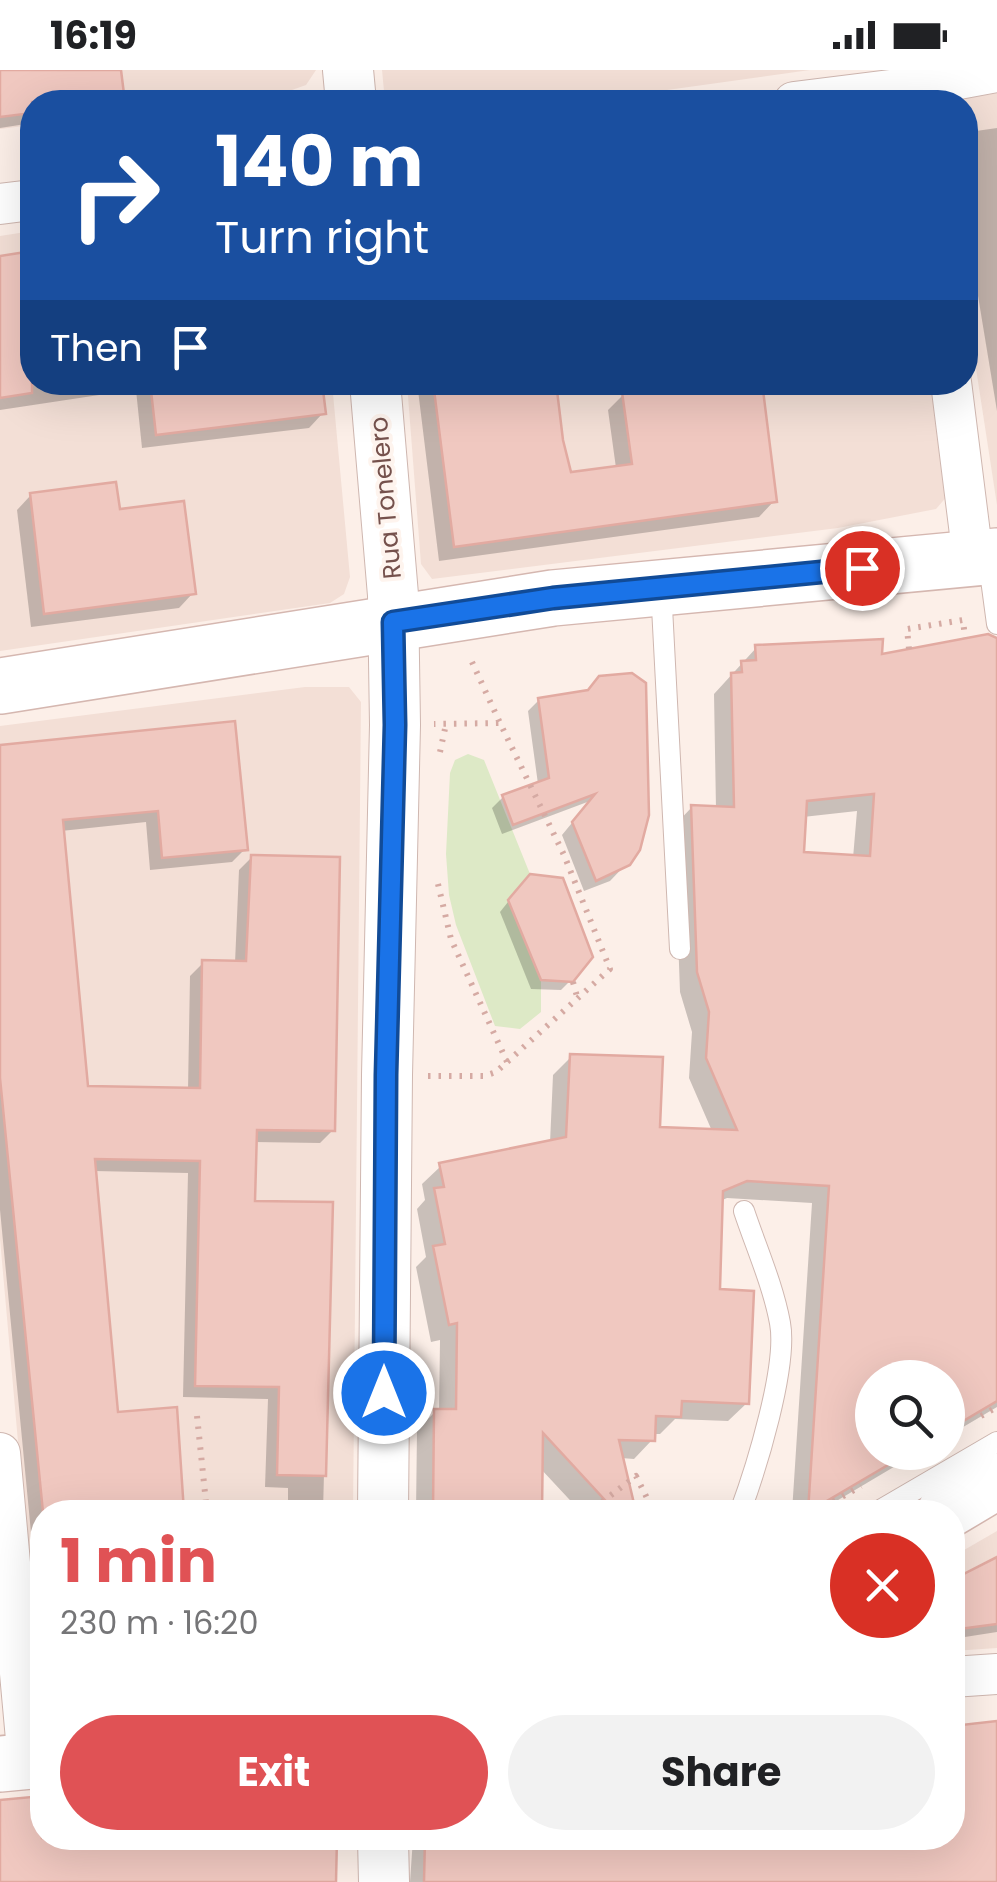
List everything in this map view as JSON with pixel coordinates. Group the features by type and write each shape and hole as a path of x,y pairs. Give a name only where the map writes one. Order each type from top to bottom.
{"main road":[{"path":"0,686 393,622 661,586 986,557"},
{"path":"965,1501 997,1482"}],"street":[{"path":"934,90 997,72"},
{"name":"Rua Tonelero","path":"376,395 393,622 395,725 386,1075 383,1500"},
{"path":"954,395 986,557"},
{"path":"0,1453 23,1762"},
{"path":"965,1676 997,1674"},
{"path":"383,1850 384,1882"}],"lane":[{"path":"986,557 997,624"},
{"path":"661,586 680,949"},
{"path":"744,1211 774,1302 782,1348 758,1462 744,1500"},
{"path":"898,1500 997,1442"}],"path":[{"path":"909,649 907,629 963,620 965,638"},
{"path":"386,1075 484,1076 508,1064 610,969 564,856 472,662"},
{"path":"423,725 500,723"},
{"path":"439,761 446,724"},
{"path":"437,878 451,939 508,1064"},
{"path":"573,982 578,1000"},
{"path":"198,1416 206,1500"},
{"path":"604,1500 636,1476 648,1500"}],"shaded area":[{"path":"0,70 316,70 306,85 292,90 20,90 20,126 0,129"},
{"path":"382,70 810,70 667,90 384,90"},
{"path":"997,93 997,505 978,382 978,96"},
{"path":"20,233 20,395 333,395 350,577 344,594 330,603 0,651 0,236"},
{"path":"408,395 939,395 949,494 936,509 838,528 432,579 421,564"},
{"path":"305,687 349,687 361,702 353,1500 30,1500 30,1577 0,1239 0,726"},
{"path":"997,1531 997,1648 965,1650 965,1549"}],"green space":[{"path":"468,754 484,760 530,874 508,900 541,980 541,1012 520,1029 495,1026 456,925 449,895 446,854 450,773 455,760"}],"building":[{"path":"0,70 121,70 124,90 20,90 20,114 0,117"},
{"path":"20,253 20,395 0,398 0,256"},
{"path":"151,395 324,395 326,414 156,435"},
{"path":"435,395 558,395 571,472 632,464 622,395 764,395 777,502 454,547"},
{"path":"116,482 120,509 184,501 196,594 44,614 30,493"},
{"path":"988,634 997,638 997,1401 965,1420 965,1360 855,1360 855,1470 879,1470 828,1500 809,1500 829,1186 747,1181 723,1191 720,1289 754,1291 749,1404 682,1401 681,1417 656,1416 655,1441 619,1440 633,1500 605,1500 543,1433 542,1500 433,1500 434,1409 456,1409 457,1323 449,1325 433,1246 445,1244 434,1188 444,1187 439,1163 566,1137 570,1054 663,1057 660,1127 737,1130 706,1058 709,1012 697,972 691,805 734,807 731,673 742,672 741,661 756,660 755,645 883,639 882,654","holes":["874,794 870,856 804,852 807,801"]},
{"path":"632,673 646,683 649,815 640,850 630,865 596,881 572,822 595,794 513,825 502,795 549,778 538,698 588,690 599,676"},
{"path":"235,721 248,850 162,858 158,811 63,820 88,1086 200,1088 202,960 246,961 251,855 340,857 335,1131 257,1130 255,1201 333,1202 326,1476 277,1475 279,1387 195,1386 200,1161 95,1159 118,1412 177,1407 183,1500 42,1500 0,1078 0,745"},
{"path":"530,874 563,878 593,957 573,982 541,980 508,900"},
{"path":"997,1557 997,1624 965,1628 965,1573"},
{"path":"997,1721 997,1882 424,1882 425,1850 965,1850 965,1725"},
{"path":"30,1797 30,1850 337,1850 336,1882 0,1882 0,1800"}],"route":[{"path":"384,1393 386,1075 395,725 393,622 553,598 862,568"}]}
